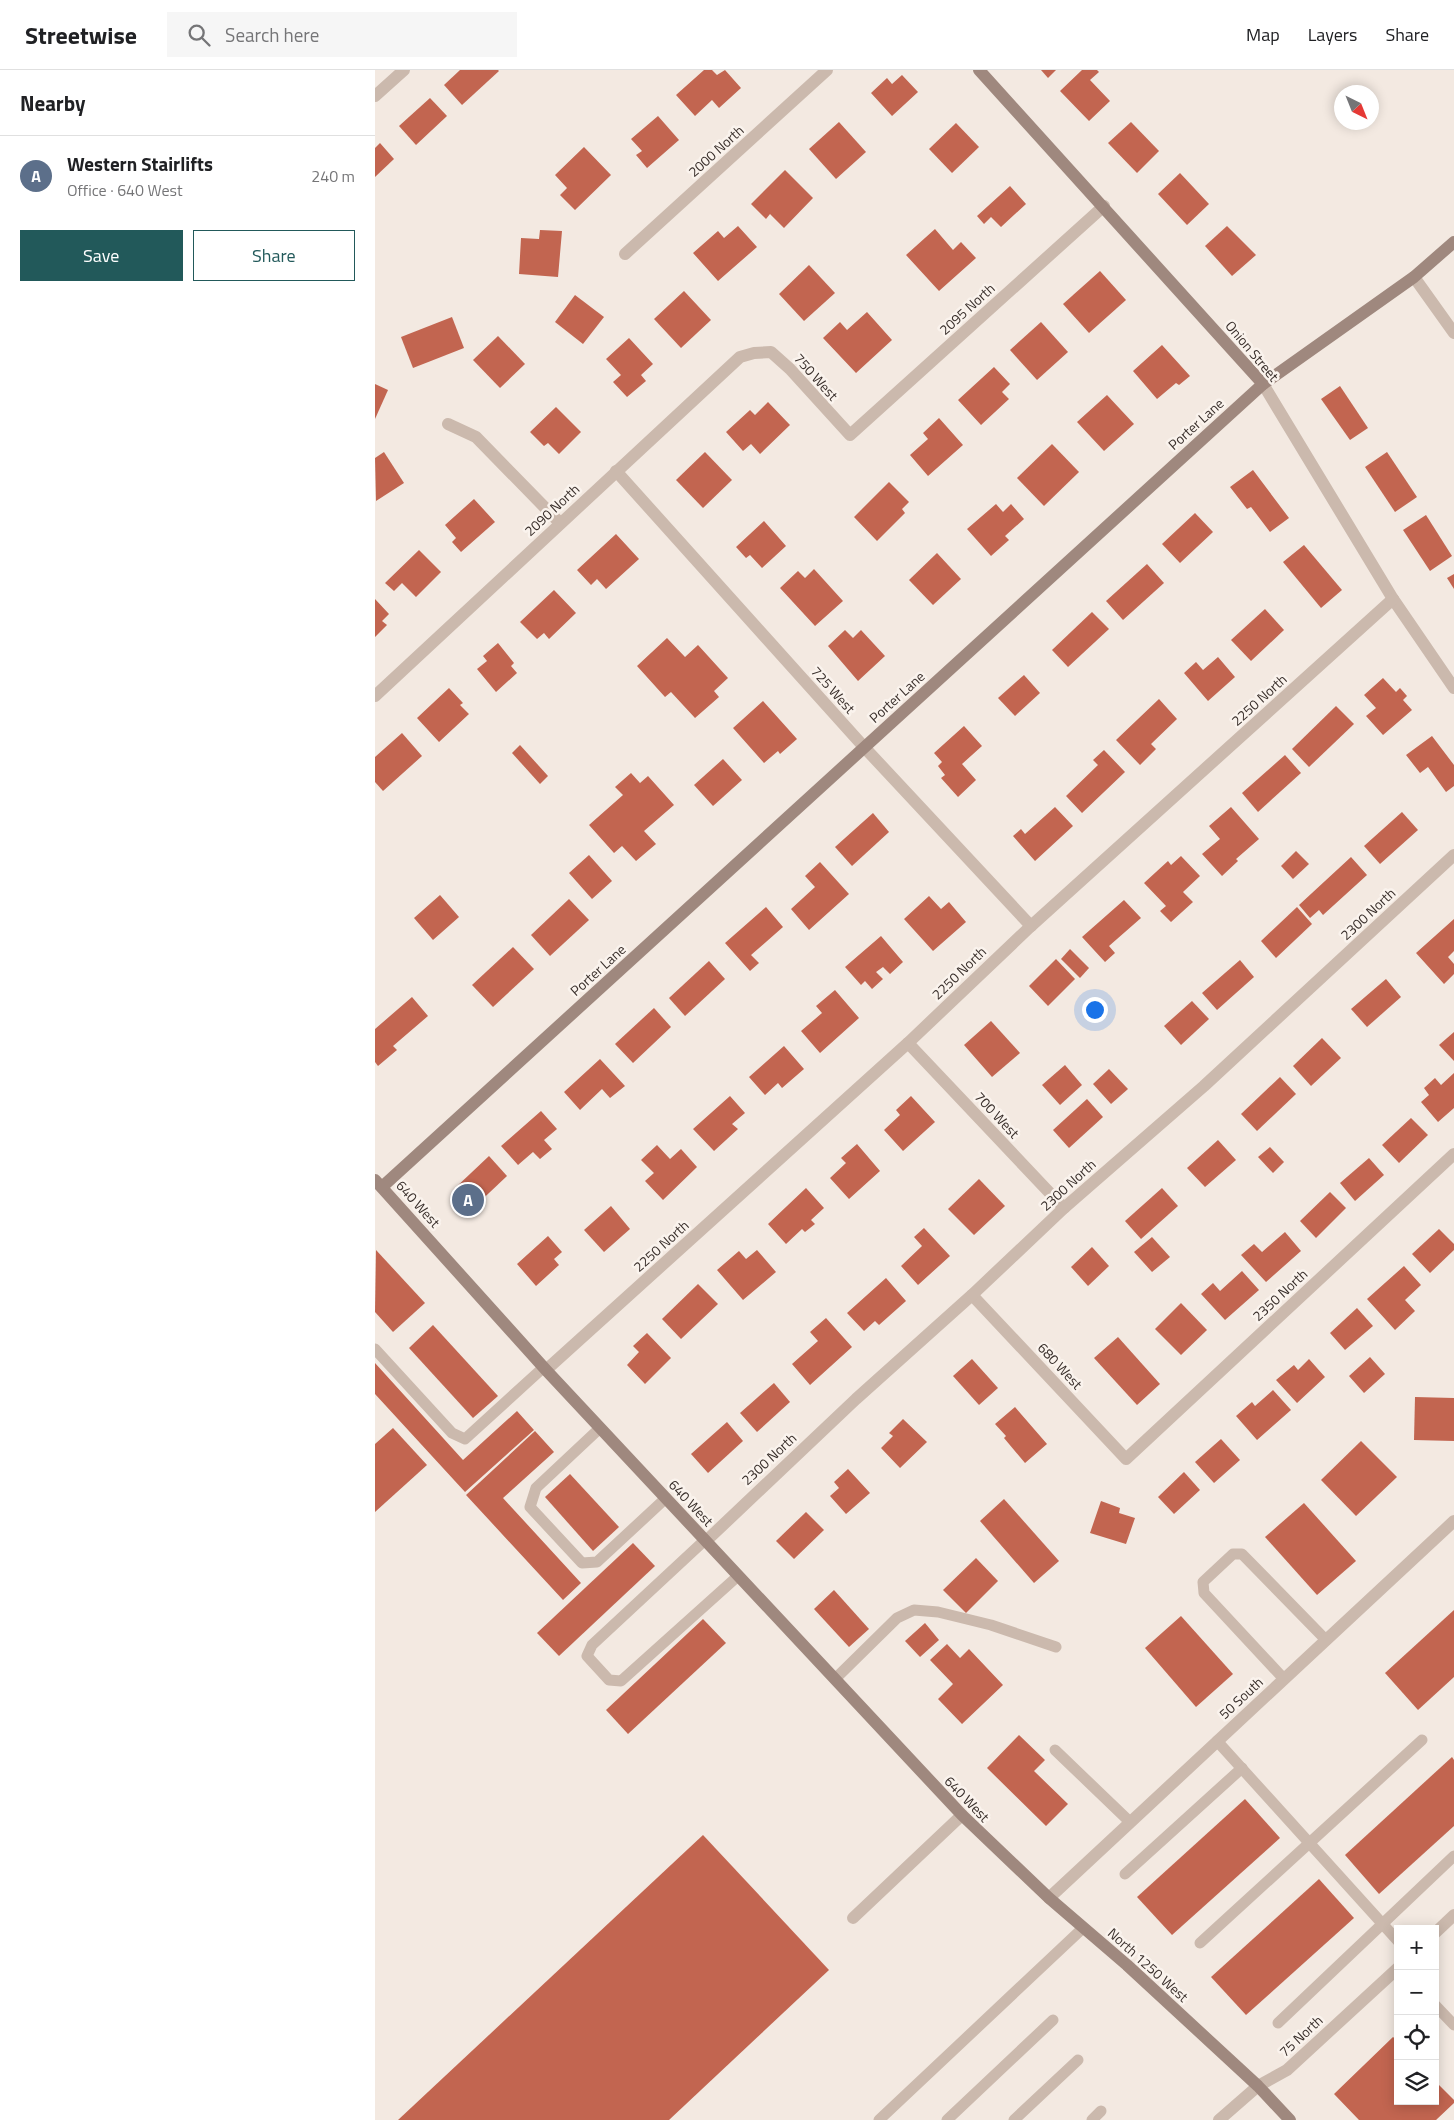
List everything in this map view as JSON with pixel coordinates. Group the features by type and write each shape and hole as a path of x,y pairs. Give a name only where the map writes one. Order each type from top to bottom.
{"street":[{"path":"375,96 404,70"},
{"name":"2000 North","path":"625,254 827,70"},
{"name":"Onion Street","path":"979,70 1263,384 1393,599 1454,688"},
{"name":"2095 North","path":"850,435 1104,206"},
{"name":"Porter Lane","path":"377,1187 1263,384 1414,277 1454,242"},
{"path":"1414,277 1454,333"},
{"name":"750 West","path":"754,352 771,352 850,435"},
{"name":"2090 North","path":"375,696 615,471 740,357 754,352"},
{"path":"448,424 476,437 560,523"},
{"name":"725 West","path":"615,471 864,747 1031,926"},
{"name":"2250 North","path":"545,1368 908,1042 1031,926 1393,599"},
{"name":"2300 North","path":"705,1541 1064,1208 1204,1086 1454,855"},
{"name":"700 West","path":"908,1042 1064,1208"},
{"name":"2350 North","path":"1126,1459 1454,1154"},
{"name":"640 West","path":"377,1187 982,1836"},
{"name":"680 West","path":"972,1294 1126,1459"},
{"name":"50 South","path":"1049,1898 1454,1521"},
{"path":"853,1918 962,1815"},
{"name":"North 1250 West","path":"982,1836 1259,2086 1290,2120"},
{"path":"1439,1930 1454,1917"},
{"name":"75 North","path":"1219,2120 1259,2086 1287,2070 1396,1970"}],"lane":[{"path":"375,1349 452,1433 465,1439 545,1368"},
{"path":"600,1428 536,1488 530,1507 582,1563 597,1562 666,1498"},
{"path":"705,1541 592,1645 587,1656 609,1680 621,1682 738,1576"},
{"path":"1284,1679 1204,1593 1203,1582 1233,1554 1242,1554 1326,1640"},
{"path":"835,1679 897,1618 913,1610 938,1612 991,1625 1056,1647"},
{"path":"1199,1943 1422,1740"},
{"path":"1217,1741 1394,1937"},
{"path":"1055,1750 1130,1822"},
{"path":"1125,1874 1242,1768"},
{"path":"1279,2023 1454,1856"},
{"path":"879,2120 1083,1928"},
{"path":"1439,2009 1454,2025"},
{"path":"947,2120 1053,2020"},
{"path":"1014,2120 1079,2060"},
{"path":"1092,2120 1101,2112"}],"building":[{"path":"460,70 499,71 462,105 444,85"},
{"path":"704,70 712,70 717,75 725,70 741,88 719,108 712,100 695,116 676,95"},
{"path":"1041,70 1056,70 1048,78"},
{"path":"1082,70 1097,70 1099,72 1090,80 1110,101 1089,121 1060,91"},
{"path":"902,75 918,92 892,116 871,93 887,78 892,84"},
{"path":"430,98 447,116 416,145 399,126"},
{"path":"658,116 679,140 647,168 636,155 642,151 631,139"},
{"path":"839,122 866,152 836,179 809,149"},
{"path":"1131,122 1159,151 1137,173 1108,143"},
{"path":"956,123 979,147 952,173 929,149"},
{"path":"380,143 394,159 375,177 375,148"},
{"path":"584,147 611,175 575,210 560,195 567,188 555,175"},
{"path":"785,170 813,198 784,228 770,214 766,219 751,204"},
{"path":"1180,173 1209,204 1187,225 1158,194"},
{"path":"1010,186 1026,204 1001,227 991,217 984,224 977,216"},
{"path":"738,226 757,247 718,281 693,253 718,231 724,238"},
{"path":"1227,226 1256,255 1232,276 1205,246"},
{"path":"935,229 953,250 961,242 976,258 939,291 906,255"},
{"path":"540,230 562,231 558,277 519,274 521,238 539,239"},
{"path":"809,265 835,293 804,321 779,294"},
{"path":"1100,271 1126,300 1089,333 1063,304"},
{"path":"684,291 711,320 681,348 654,319"},
{"path":"575,295 604,317 583,344 555,322"},
{"path":"867,312 892,340 856,373 823,338 840,322 847,330"},
{"path":"452,317 464,348 413,368 401,337"},
{"path":"1041,322 1068,352 1037,380 1010,350"},
{"path":"498,336 525,364 500,388 473,360"},
{"path":"629,338 653,364 641,375 646,381 627,397 613,382 621,375 606,359"},
{"path":"1162,345 1190,376 1179,385 1176,383 1157,399 1133,371"},
{"path":"994,367 1010,384 1002,392 1009,399 981,425 958,400"},
{"path":"375,384 388,390 375,419"},
{"path":"1340,386 1368,428 1350,440 1321,399"},
{"path":"1107,395 1134,424 1104,451 1077,422"},
{"path":"768,402 790,425 760,454 751,444 743,451 726,432 750,410 755,415"},
{"path":"556,407 581,432 559,454 548,443 544,446 530,432"},
{"path":"939,418 963,445 928,476 910,455 928,439 923,433"},
{"path":"1052,444 1079,472 1044,506 1017,478"},
{"path":"384,452 404,483 376,501 375,458"},
{"path":"705,452 732,480 703,508 676,480"},
{"path":"1387,452 1417,497 1395,512 1365,467"},
{"path":"1253,470 1289,518 1270,532 1251,507 1247,509 1230,487"},
{"path":"889,482 909,502 902,509 905,513 877,541 854,517"},
{"path":"474,499 495,522 461,552 452,542 456,538 445,525"},
{"path":"996,504 1003,512 1011,504 1024,519 1005,536 1009,540 991,556 967,529"},
{"path":"1195,513 1213,532 1180,563 1162,544"},
{"path":"1426,515 1452,556 1430,571 1403,530"},
{"path":"764,521 786,546 762,568 750,555 746,558 736,547"},
{"path":"616,534 639,559 606,589 597,579 591,585 577,570"},
{"path":"1304,545 1342,590 1321,608 1283,562"},
{"path":"419,550 441,572 416,597 402,583 394,591 385,583"},
{"path":"937,553 961,579 933,605 909,580"},
{"path":"1147,564 1164,583 1123,620 1106,601"},
{"path":"814,569 843,601 815,626 780,588 798,571 805,578"},
{"path":"1454,574 1454,589 1447,578"},
{"path":"554,590 576,613 549,639 544,633 537,639 520,622"},
{"path":"375,599 389,614 382,621 387,625 375,637"},
{"path":"1265,609 1284,630 1251,661 1231,640"},
{"path":"1092,612 1109,629 1068,667 1052,650"},
{"path":"845,630 853,638 861,630 885,656 858,681 828,646"},
{"path":"667,638 685,657 698,645 728,678 714,691 719,697 695,718 671,692 665,697 637,666"},
{"path":"498,643 514,663 511,666 517,673 496,692 477,669 487,661 483,656"},
{"path":"1218,657 1235,677 1208,701 1184,673 1196,662 1203,670"},
{"path":"1024,675 1040,693 1015,716 998,698"},
{"path":"1383,678 1396,692 1400,688 1407,696 1403,700 1412,710 1383,735 1366,716 1376,708 1364,695"},
{"path":"449,688 463,703 460,705 469,714 439,742 417,718"},
{"path":"1159,699 1177,719 1151,744 1156,749 1140,765 1116,740"},
{"path":"763,701 797,739 780,754 778,751 764,763 733,728"},
{"path":"1336,706 1354,724 1309,767 1292,749"},
{"path":"964,726 982,746 962,764 976,780 958,797 941,778 945,775 938,766 942,762 934,753"},
{"path":"402,733 422,756 383,791 375,782 375,757"},
{"path":"1432,736 1454,765 1454,786 1446,792 1428,767 1420,773 1406,755"},
{"path":"520,745 548,776 540,784 512,753"},
{"path":"1104,750 1125,772 1082,813 1066,796 1098,765 1093,760"},
{"path":"1285,755 1301,773 1258,812 1242,793"},
{"path":"723,759 742,780 713,806 694,785"},
{"path":"631,773 640,783 648,776 674,805 644,831 656,844 636,861 622,846 614,853 589,825 623,795 615,787"},
{"path":"1055,807 1073,826 1035,861 1013,836 1021,829 1025,834"},
{"path":"1231,807 1259,839 1236,859 1238,861 1222,876 1202,854 1220,839 1209,826"},
{"path":"1402,812 1418,830 1380,864 1364,846"},
{"path":"873,813 889,832 852,866 835,847"},
{"path":"1296,851 1309,864 1293,879 1281,866"},
{"path":"589,855 612,881 592,899 569,873"},
{"path":"1181,856 1200,876 1183,892 1193,902 1171,922 1160,911 1166,906 1144,883 1168,861 1171,865"},
{"path":"1351,857 1367,875 1323,915 1319,910 1310,918 1299,905"},
{"path":"820,862 849,894 809,930 791,909 815,887 805,876"},
{"path":"440,895 459,917 433,940 414,918"},
{"path":"929,896 941,909 949,902 966,922 933,951 904,919"},
{"path":"569,899 589,920 550,956 531,935"},
{"path":"1124,900 1141,918 1109,946 1115,953 1105,962 1082,937"},
{"path":"766,907 783,927 751,955 759,963 750,971 725,943"},
{"path":"1297,907 1312,924 1276,958 1261,941"},
{"path":"1454,919 1454,951 1448,957 1454,964 1454,974 1444,984 1416,953"},
{"path":"881,936 903,962 890,974 883,967 876,972 883,979 872,989 865,981 861,985 845,967"},
{"path":"513,947 534,969 493,1007 472,985"},
{"path":"1070,949 1089,968 1080,978 1061,959"},
{"path":"1056,959 1075,979 1048,1006 1029,986"},
{"path":"1240,960 1254,977 1217,1010 1202,993"},
{"path":"709,961 725,979 685,1016 669,998"},
{"path":"1386,979 1401,997 1367,1027 1351,1009"},
{"path":"835,990 859,1018 820,1053 801,1031 822,1013 816,1006"},
{"path":"412,997 428,1016 393,1046 397,1050 378,1066 375,1062 375,1029"},
{"path":"1192,1001 1209,1019 1181,1045 1164,1026"},
{"path":"654,1008 671,1027 633,1063 615,1044"},
{"path":"991,1021 1020,1053 992,1077 964,1045"},
{"path":"1454,1032 1454,1061 1439,1045"},
{"path":"1322,1038 1341,1058 1311,1086 1293,1066"},
{"path":"784,1046 804,1069 782,1088 778,1083 765,1095 749,1077"},
{"path":"600,1059 625,1086 610,1098 602,1089 580,1110 564,1092"},
{"path":"1065,1065 1082,1085 1060,1105 1042,1085"},
{"path":"1109,1069 1128,1089 1111,1104 1093,1084"},
{"path":"1454,1073 1454,1108 1438,1122 1421,1102 1429,1095 1424,1088 1435,1078 1441,1085"},
{"path":"1280,1077 1296,1094 1257,1131 1241,1114"},
{"path":"730,1096 745,1113 732,1124 738,1129 714,1151 693,1129"},
{"path":"911,1096 935,1122 903,1151 884,1130 900,1115 896,1110"},
{"path":"1087,1099 1103,1117 1069,1148 1053,1130"},
{"path":"541,1111 557,1129 544,1140 552,1149 540,1159 533,1152 518,1165 501,1146"},
{"path":"1411,1118 1428,1135 1399,1163 1382,1145"},
{"path":"1218,1140 1236,1160 1205,1187 1187,1168"},
{"path":"857,1144 880,1171 849,1199 830,1178 846,1163 841,1158"},
{"path":"657,1145 670,1159 681,1149 697,1167 663,1200 645,1181 654,1173 641,1160"},
{"path":"1270,1147 1284,1162 1273,1173 1258,1157"},
{"path":"489,1156 507,1176 471,1210 453,1190"},
{"path":"1369,1158 1384,1175 1355,1201 1340,1183"},
{"path":"979,1179 1005,1206 974,1235 948,1209"},
{"path":"806,1188 824,1208 811,1220 815,1224 805,1232 802,1229 786,1244 768,1224"},
{"path":"1162,1188 1178,1206 1141,1239 1125,1221"},
{"path":"1330,1192 1346,1208 1316,1238 1300,1221"},
{"path":"611,1206 630,1229 604,1252 584,1230"},
{"path":"924,1228 950,1256 918,1285 901,1266 922,1246 914,1237"},
{"path":"1439,1229 1454,1244 1454,1250 1430,1273 1412,1254"},
{"path":"1285,1232 1301,1251 1266,1282 1241,1255 1254,1244 1262,1252"},
{"path":"548,1236 562,1252 554,1259 559,1265 536,1286 517,1264"},
{"path":"1152,1237 1170,1257 1152,1272 1134,1252"},
{"path":"1092,1247 1109,1266 1088,1286 1071,1267"},
{"path":"376,1250 425,1303 393,1332 375,1312"},
{"path":"757,1250 776,1272 743,1300 717,1270 739,1251 746,1259"},
{"path":"1404,1266 1421,1285 1405,1300 1415,1311 1395,1330 1367,1299"},
{"path":"1242,1271 1259,1290 1225,1320 1201,1294 1213,1283 1220,1291"},
{"path":"886,1278 906,1301 879,1325 875,1321 864,1331 847,1313"},
{"path":"698,1284 718,1304 681,1339 662,1319"},
{"path":"1181,1303 1207,1330 1181,1355 1155,1329"},
{"path":"1357,1308 1373,1326 1345,1350 1330,1333"},
{"path":"826,1318 852,1347 810,1385 792,1364 818,1341 810,1332"},
{"path":"433,1325 498,1396 473,1418 409,1348"},
{"path":"647,1333 671,1358 645,1384 627,1365 639,1352 633,1346"},
{"path":"1118,1337 1160,1384 1137,1405 1094,1358"},
{"path":"1370,1357 1385,1374 1364,1393 1349,1376"},
{"path":"972,1359 998,1388 979,1405 953,1376"},
{"path":"1309,1359 1325,1377 1297,1403 1276,1380 1294,1365 1298,1370"},
{"path":"375,1363 463,1460 517,1411 534,1430 465,1492 375,1394"},
{"path":"774,1383 790,1402 757,1432 740,1413"},
{"path":"1273,1390 1291,1410 1257,1440 1236,1416 1252,1402 1255,1406"},
{"path":"1415,1397 1454,1398 1454,1441 1414,1440"},
{"path":"1015,1407 1047,1444 1025,1463 995,1424"},
{"path":"903,1419 927,1442 900,1468 881,1448 893,1436 889,1433"},
{"path":"727,1422 743,1441 708,1473 691,1454"},
{"path":"393,1428 427,1465 375,1512 375,1444"},
{"path":"535,1431 554,1452 503,1498 581,1583 563,1600 466,1495"},
{"path":"1221,1439 1240,1460 1214,1483 1195,1462"},
{"path":"1361,1441 1397,1477 1356,1516 1321,1480"},
{"path":"848,1469 870,1493 846,1514 830,1496 839,1488 834,1482"},
{"path":"1184,1472 1200,1490 1174,1514 1158,1497"},
{"path":"570,1474 619,1527 593,1551 545,1497"},
{"path":"1004,1499 1059,1561 1034,1583 980,1521"},
{"path":"1101,1501 1120,1508 1119,1513 1135,1518 1126,1544 1090,1533"},
{"path":"1304,1503 1356,1561 1317,1595 1265,1537"},
{"path":"806,1512 824,1530 794,1559 776,1541"},
{"path":"633,1543 655,1566 559,1656 537,1633"},
{"path":"976,1558 998,1581 966,1613 943,1590"},
{"path":"834,1590 869,1629 849,1647 814,1609"},
{"path":"1454,1610 1454,1677 1418,1710 1385,1673"},
{"path":"1181,1616 1233,1674 1196,1707 1145,1648"},
{"path":"703,1619 726,1643 628,1734 606,1710"},
{"path":"925,1623 939,1640 920,1657 905,1641"},
{"path":"947,1644 960,1658 969,1649 1003,1685 962,1724 938,1699 953,1684 930,1660"},
{"path":"1019,1735 1045,1760 1034,1771 1068,1804 1046,1826 987,1768"},
{"path":"1452,1757 1454,1760 1454,1826 1379,1894 1345,1855"},
{"path":"1245,1799 1280,1838 1172,1935 1137,1897"},
{"path":"703,1835 829,1970 669,2120 398,2120"},
{"path":"1319,1879 1354,1918 1246,2015 1211,1977"},
{"path":"1393,2037 1394,2105 1439,2105 1439,2085 1454,2100 1454,2103 1436,2120 1359,2120 1334,2094"}],"place":[{"name":"Western Stairlifts","path":"468,1200"}]}
